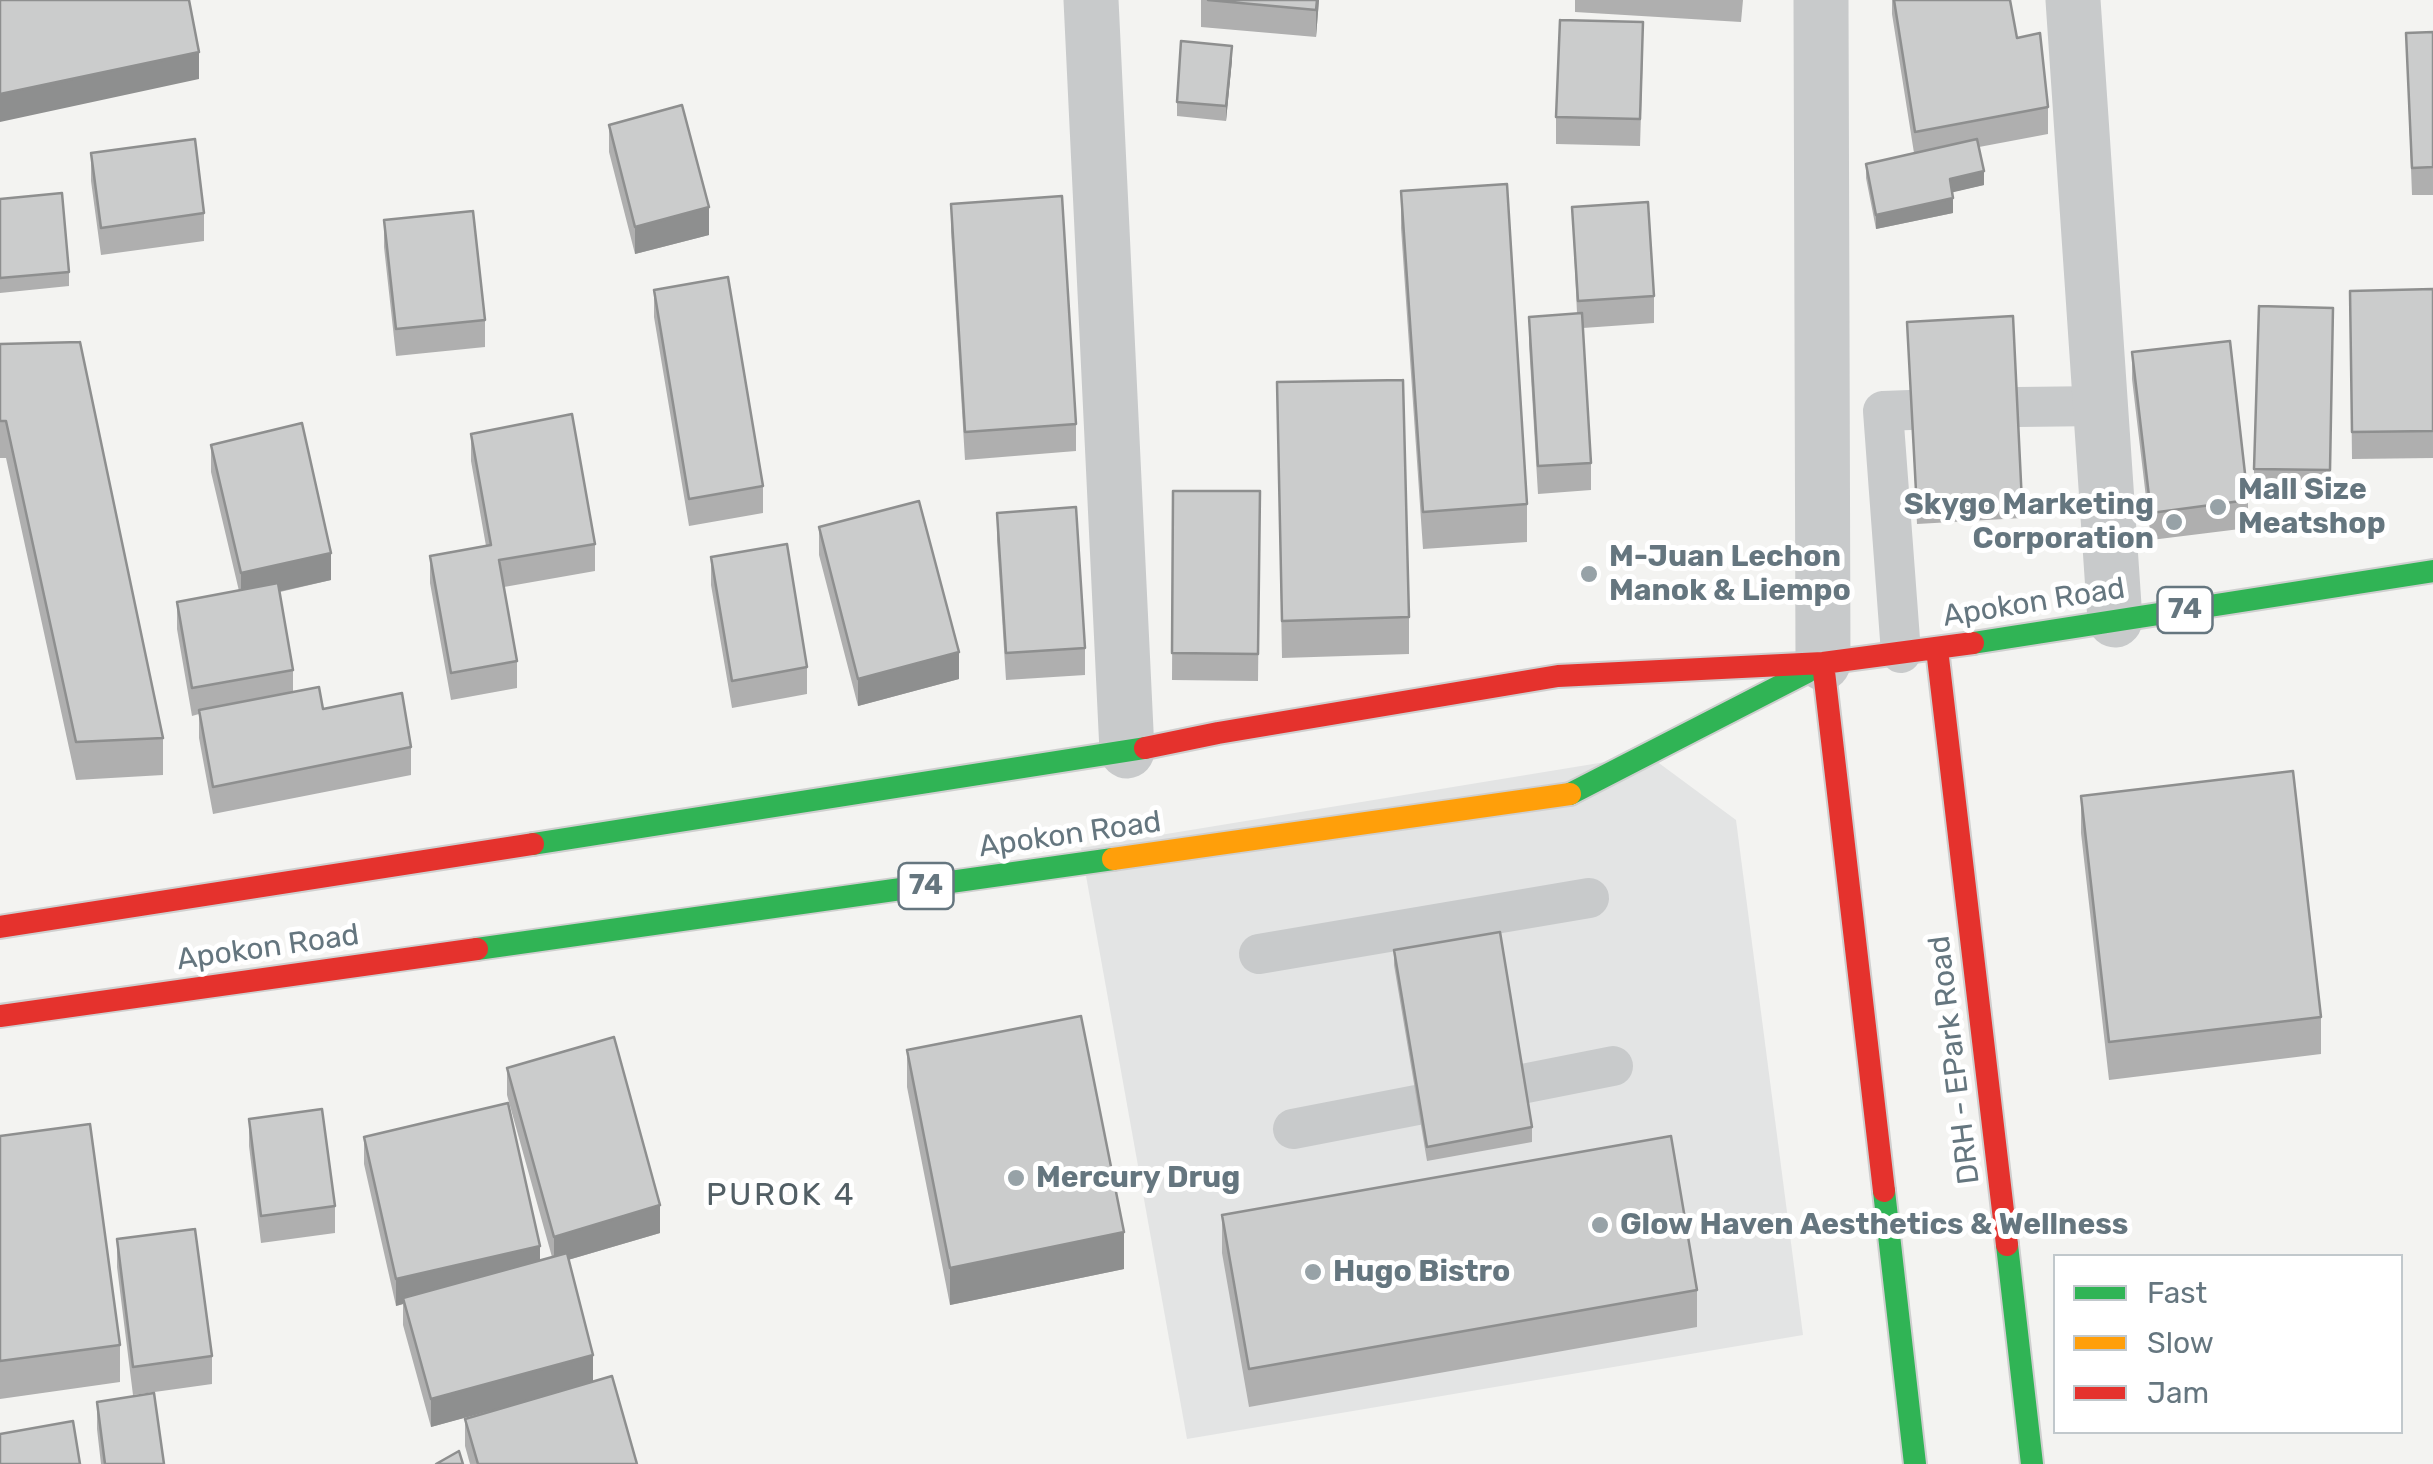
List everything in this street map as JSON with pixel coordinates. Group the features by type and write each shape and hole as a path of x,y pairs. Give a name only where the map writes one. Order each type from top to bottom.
{"main road":[{"name":"Apokon Road","path":"0,927 1127,751 1558,676 1823,663 2433,571"},
{"name":"DRH - EPark Road","path":"1919,651 2032,1464"},
{"name":"Apokon Road","path":"0,1016 1570,794 1823,663"},
{"path":"1823,663 1915,1464"}],"street":[{"path":"1091,0 1127,751"},
{"path":"1821,0 1823,663"},
{"path":"2073,0 2115,620"}],"lane":[{"path":"2018,408 2101,406"},
{"path":"1910,410 1883,411 1919,651"},
{"path":"1259,954 1589,898"},
{"path":"1522,1084 1613,1066"},
{"path":"1293,1129 1417,1106"}],"shaded area":[{"path":"1648,755 1736,820 1803,1335 1187,1439 1081,848"}],"building":[{"path":"0,0 189,0 199,52 0,94"},
{"path":"1208,0 1317,0 1316,10"},
{"path":"1894,0 2010,0 2017,38 2040,33 2048,107 1915,132"},
{"path":"1560,20 1643,22 1640,119 1556,117"},
{"path":"2433,32 2433,167 2412,168 2406,33"},
{"path":"1181,41 1232,46 1226,106 1177,102"},
{"path":"682,105 709,207 635,227 609,125"},
{"path":"195,139 204,213 101,228 91,153"},
{"path":"1977,139 1984,171 1950,179 1953,198 1876,215 1866,164"},
{"path":"1507,184 1527,504 1423,512 1401,191"},
{"path":"62,193 69,272 0,278 0,199"},
{"path":"1062,196 1076,424 965,432 951,204"},
{"path":"1648,202 1654,296 1578,301 1572,207"},
{"path":"473,211 485,320 396,329 384,220"},
{"path":"728,277 763,486 689,499 654,290"},
{"path":"2433,289 2433,431 2352,432 2350,291"},
{"path":"2259,306 2333,308 2330,470 2254,469"},
{"path":"1582,313 1591,463 1538,466 1529,317"},
{"path":"2013,316 2022,503 1917,510 1907,322"},
{"path":"2230,341 2248,500 2151,513 2132,352"},
{"path":"80,342 163,738 76,742 6,421 0,421 0,344"},
{"path":"1403,380 1409,617 1282,621 1277,382"},
{"path":"572,414 595,544 499,560 517,661 451,673 430,556 491,545 471,434"},
{"path":"302,423 331,553 241,573 211,445"},
{"path":"1173,491 1260,491 1258,654 1172,653"},
{"path":"919,501 959,652 858,679 819,527"},
{"path":"1076,507 1085,648 1006,653 997,513"},
{"path":"787,544 807,667 732,681 711,557"},
{"path":"278,583 293,670 192,688 177,602"},
{"path":"319,687 323,709 402,693 411,747 213,787 199,710"},
{"path":"2293,771 2321,1017 2109,1042 2081,796"},
{"path":"1500,932 1532,1127 1427,1147 1394,950"},
{"name":"Mercury Drug","path":"1081,1016 1124,1232 950,1268 907,1050"},
{"path":"614,1037 660,1205 554,1237 507,1068"},
{"path":"508,1103 540,1246 396,1279 364,1137"},
{"path":"322,1109 335,1206 261,1216 249,1119"},
{"path":"90,1124 120,1345 0,1361 0,1136"},
{"path":"1671,1136 1697,1290 1249,1369 1222,1215"},
{"path":"195,1229 212,1356 133,1367 117,1239"},
{"path":"567,1253 593,1355 431,1399 403,1298"},
{"path":"612,1376 637,1464 478,1464 465,1419"},
{"path":"154,1393 164,1464 105,1464 97,1402"},
{"path":"73,1421 80,1464 0,1464 0,1434"},
{"path":"459,1451 463,1464 436,1464"}],"traffic: fast":[{"path":"1973,643 2433,571"},
{"path":"1570,794 1807,672"},
{"path":"533,844 1145,748"},
{"path":"477,949 1113,859"},
{"path":"1884,1191 1915,1464"},
{"path":"2007,1245 2032,1464"}],"traffic: slow":[{"path":"1113,859 1570,794"}],"traffic: jam":[{"path":"1145,748 1558,676 1823,663 1973,643"},
{"path":"1937,649 2007,1245"},
{"path":"1823,663 1884,1191"},
{"path":"0,927 533,844"},
{"path":"0,1016 477,949"}],"place":[{"name":"Mall Size Meatshop","path":"2218,507"},
{"name":"Skygo Marketing Corporation","path":"2174,522"},
{"name":"M-Juan Lechon Manok & Liempo","path":"1589,574"},
{"name":"Mercury Drug","path":"1016,1178"},
{"name":"Glow Haven Aesthetics & Wellness","path":"1600,1225"},
{"name":"Hugo Bistro","path":"1313,1272"}],"district":[{"name":"PUROK 4","path":"781,1196"}]}
